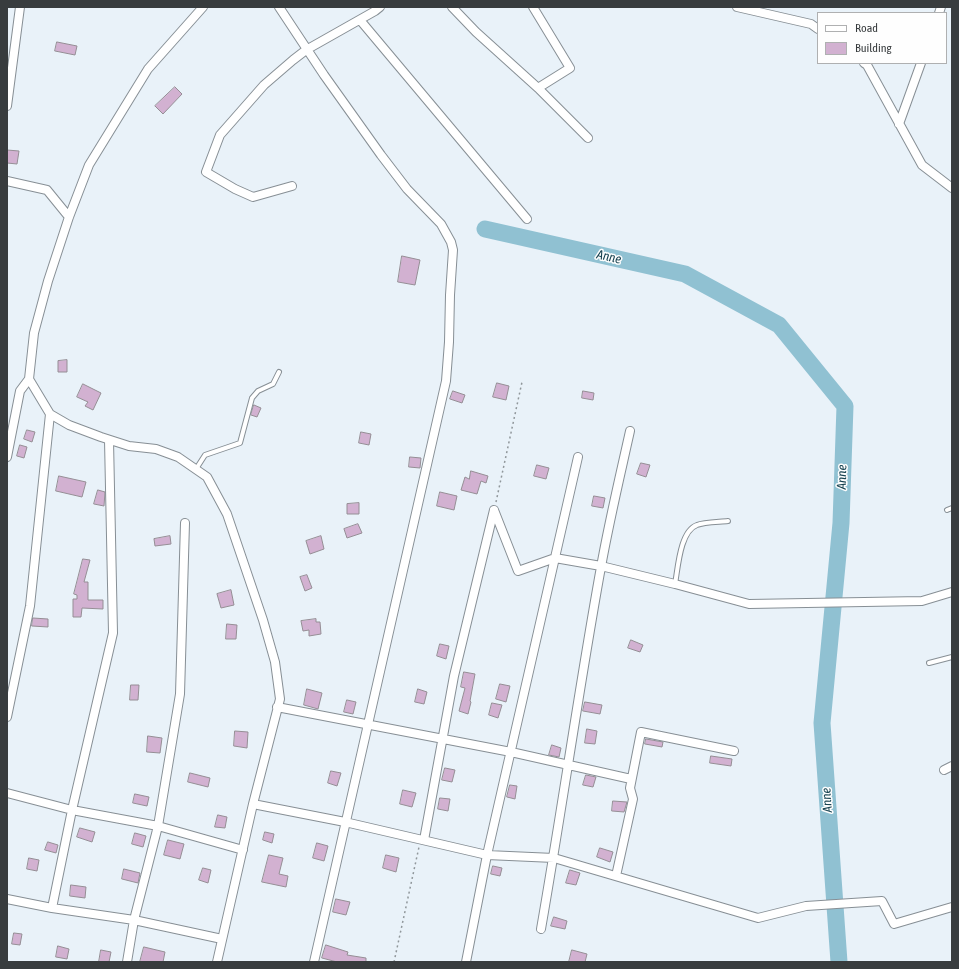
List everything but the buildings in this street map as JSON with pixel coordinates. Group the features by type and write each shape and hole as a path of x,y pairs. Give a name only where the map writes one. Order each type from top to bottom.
{"street":[{"path":"7,106 20,7"},
{"path":"7,457 20,391 29,380 34,333 48,281 69,217 89,165 148,68 203,7"},
{"path":"279,7 306,50 386,161 407,189 441,224 451,242 452,250 449,342 446,381 314,962"},
{"path":"292,186 253,197 235,189 206,172 220,135 264,86 306,50 380,7"},
{"path":"452,7 476,32 538,88 588,138"},
{"path":"533,7 570,68 538,88"},
{"path":"737,7 811,24 817,28"},
{"path":"360,20 527,219"},
{"path":"865,64 922,165 952,188"},
{"path":"899,124 921,64"},
{"path":"7,181 47,190 69,217"},
{"path":"29,380 50,414 69,424 109,440 129,446 156,449 178,457 207,477 227,514 263,620 275,662 280,699 253,804 217,962"},
{"path":"7,717 30,606 50,414"},
{"path":"541,929 554,858 601,566 630,431"},
{"path":"52,908 72,810 113,633 109,440"},
{"path":"466,962 487,855 578,457"},
{"path":"494,510 518,571 555,558 601,566 749,604 922,601 952,592"},
{"path":"423,840 454,676 494,510"},
{"path":"127,962 134,920 158,826 180,694 185,523"},
{"path":"278,707 510,752 631,779"},
{"path":"616,876 633,799 630,788 631,779 641,732 734,751"},
{"path":"7,793 72,810 158,826 243,850"},
{"path":"253,804 345,822 487,855 554,858 758,918 806,906 882,901 894,924 952,907"},
{"path":"7,899 52,908 134,920 222,939"}],"lane":[{"path":"196,469 205,455 240,443 252,398 258,391 273,384 279,372"},
{"path":"947,510 952,508"},
{"path":"675,584 680,553 690,529 698,524 728,521"},
{"path":"929,663 952,657"}],"path":[{"path":"494,510 522,382"},
{"path":"394,962 423,840"}],"waterway":[{"name":"Anne","path":"485,229 685,274 779,325 845,406 841,523 822,723 839,962"}]}
